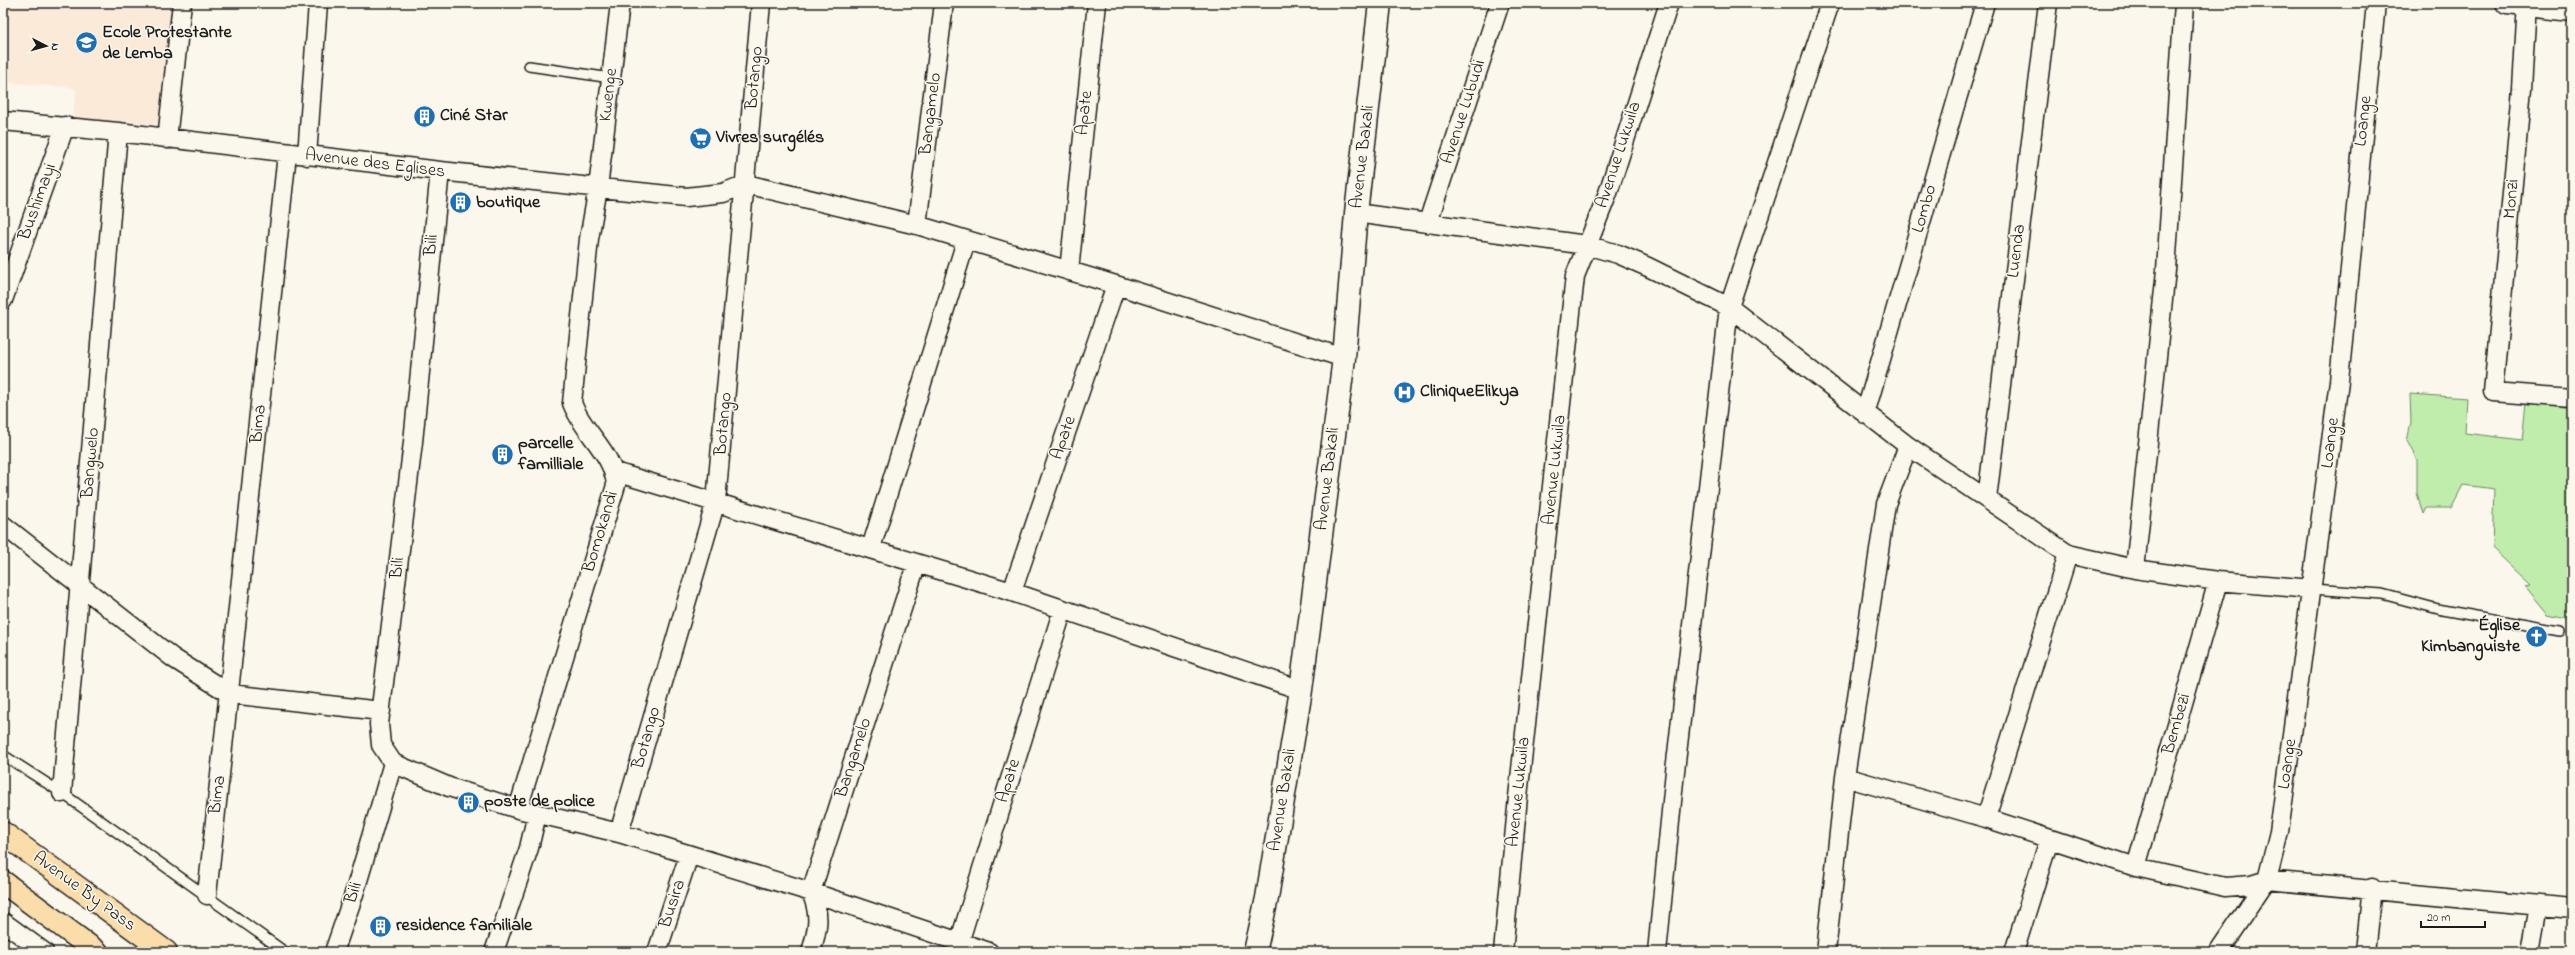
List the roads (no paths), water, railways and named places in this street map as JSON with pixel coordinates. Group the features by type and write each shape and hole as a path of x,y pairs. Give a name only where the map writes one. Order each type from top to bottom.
{"highway":[{"name":"Avenue By Pass","path":"3,833 166,952"},
{"path":"3,882 97,952"}],"street":[{"path":"167,139 182,3"},
{"path":"307,156 318,3"},
{"name":"Kwenge","path":"598,188 620,3"},
{"name":"Botango","path":"618,833 716,501 746,184 761,3"},
{"name":"Bangamelo","path":"917,225 944,3"},
{"name":"Apate","path":"1068,271 1097,3"},
{"name":"Avenue Bakali","path":"1255,952 1267,898 1301,690 1344,358 1356,213 1380,3"},
{"name":"Avenue Lubudi","path":"1428,222 1500,3"},
{"name":"Avenue Lukwila","path":"1503,952 1518,797 1575,276 1586,245 1608,193 1669,3"},
{"path":"1657,952 1675,771 1729,307 1830,3"},
{"name":"Lombo","path":"1864,414 1985,3"},
{"name":"Luenda","path":"1987,499 2048,3"},
{"path":"2135,569 2166,270 2184,3"},
{"name":"Loange","path":"2267,880 2279,832 2339,380 2376,3"},
{"path":"2520,4 2572,10"},
{"name":"Monzi","path":"2520,4 2522,89 2493,392 2572,398"},
{"name":"Avenue des Eglises","path":"3,121 65,126 287,154 686,197 723,193 746,184"},
{"name":"Bushimayi","path":"3,300 65,126"},
{"name":"Bangwelo","path":"62,793 118,132"},
{"name":"Bima","path":"207,895 230,694 287,154"},
{"name":"Bili","path":"334,952 354,894 393,763 385,755 378,736 413,442 440,171"},
{"path":"746,184 917,225 1116,285 1344,358"},
{"name":"Bomokandi","path":"518,809 616,485 615,472 611,463 576,415 572,403 589,239 598,188"},
{"path":"1356,213 1586,245 1618,254 1729,307 1864,414 1908,446 2068,554 2135,569 2218,581 2312,588"},
{"path":"871,548 966,241"},
{"name":"Apate","path":"1012,592 1116,285"},
{"path":"1826,952 1845,777 1886,504 1908,446"},
{"path":"615,472 871,548 916,565 1012,592 1301,690"},
{"path":"3,525 80,583 174,658 230,694 381,711"},
{"path":"1986,818 2068,554"},
{"name":"Bangamelo","path":"811,892 916,565"},
{"name":"Bembezi","path":"2136,867 2218,581"},
{"name":"Apate","path":"961,947 1063,609"},
{"path":"393,763 449,787 518,809 618,833 811,892 961,947 989,952"},
{"path":"1845,777 1986,818 2049,840 2136,867 2225,886 2251,885 2267,880 2372,888 2572,909"},
{"path":"494,952 529,848 537,814"},
{"path":"2014,952 2049,840"},
{"name":"Busira","path":"657,952 689,855"},
{"path":"2218,952 2267,880"},
{"path":"2365,952 2372,888"},
{"path":"811,892 818,908 818,931 811,952"},
{"path":"2530,952 2538,906"},
{"path":"3,922 44,952"}],"lane":[{"path":"529,66 611,78"},
{"path":"2312,588 2382,594 2442,610 2560,631"},
{"path":"3,755 62,793 285,952"}],"place":[{"name":"Ecole Protestante de Lemba","path":"87,43"},
{"name":"Ciné Star","path":"425,116"},
{"name":"Vivres surgélés","path":"700,138"},
{"name":"boutique","path":"461,203"},
{"name":"CliniqueElikya","path":"1405,392"},
{"name":"parcelle familliale","path":"503,454"},
{"name":"Église Kimbanguiste","path":"2536,636"},
{"name":"poste de police","path":"469,802"},
{"name":"residence familiale","path":"380,926"}]}
